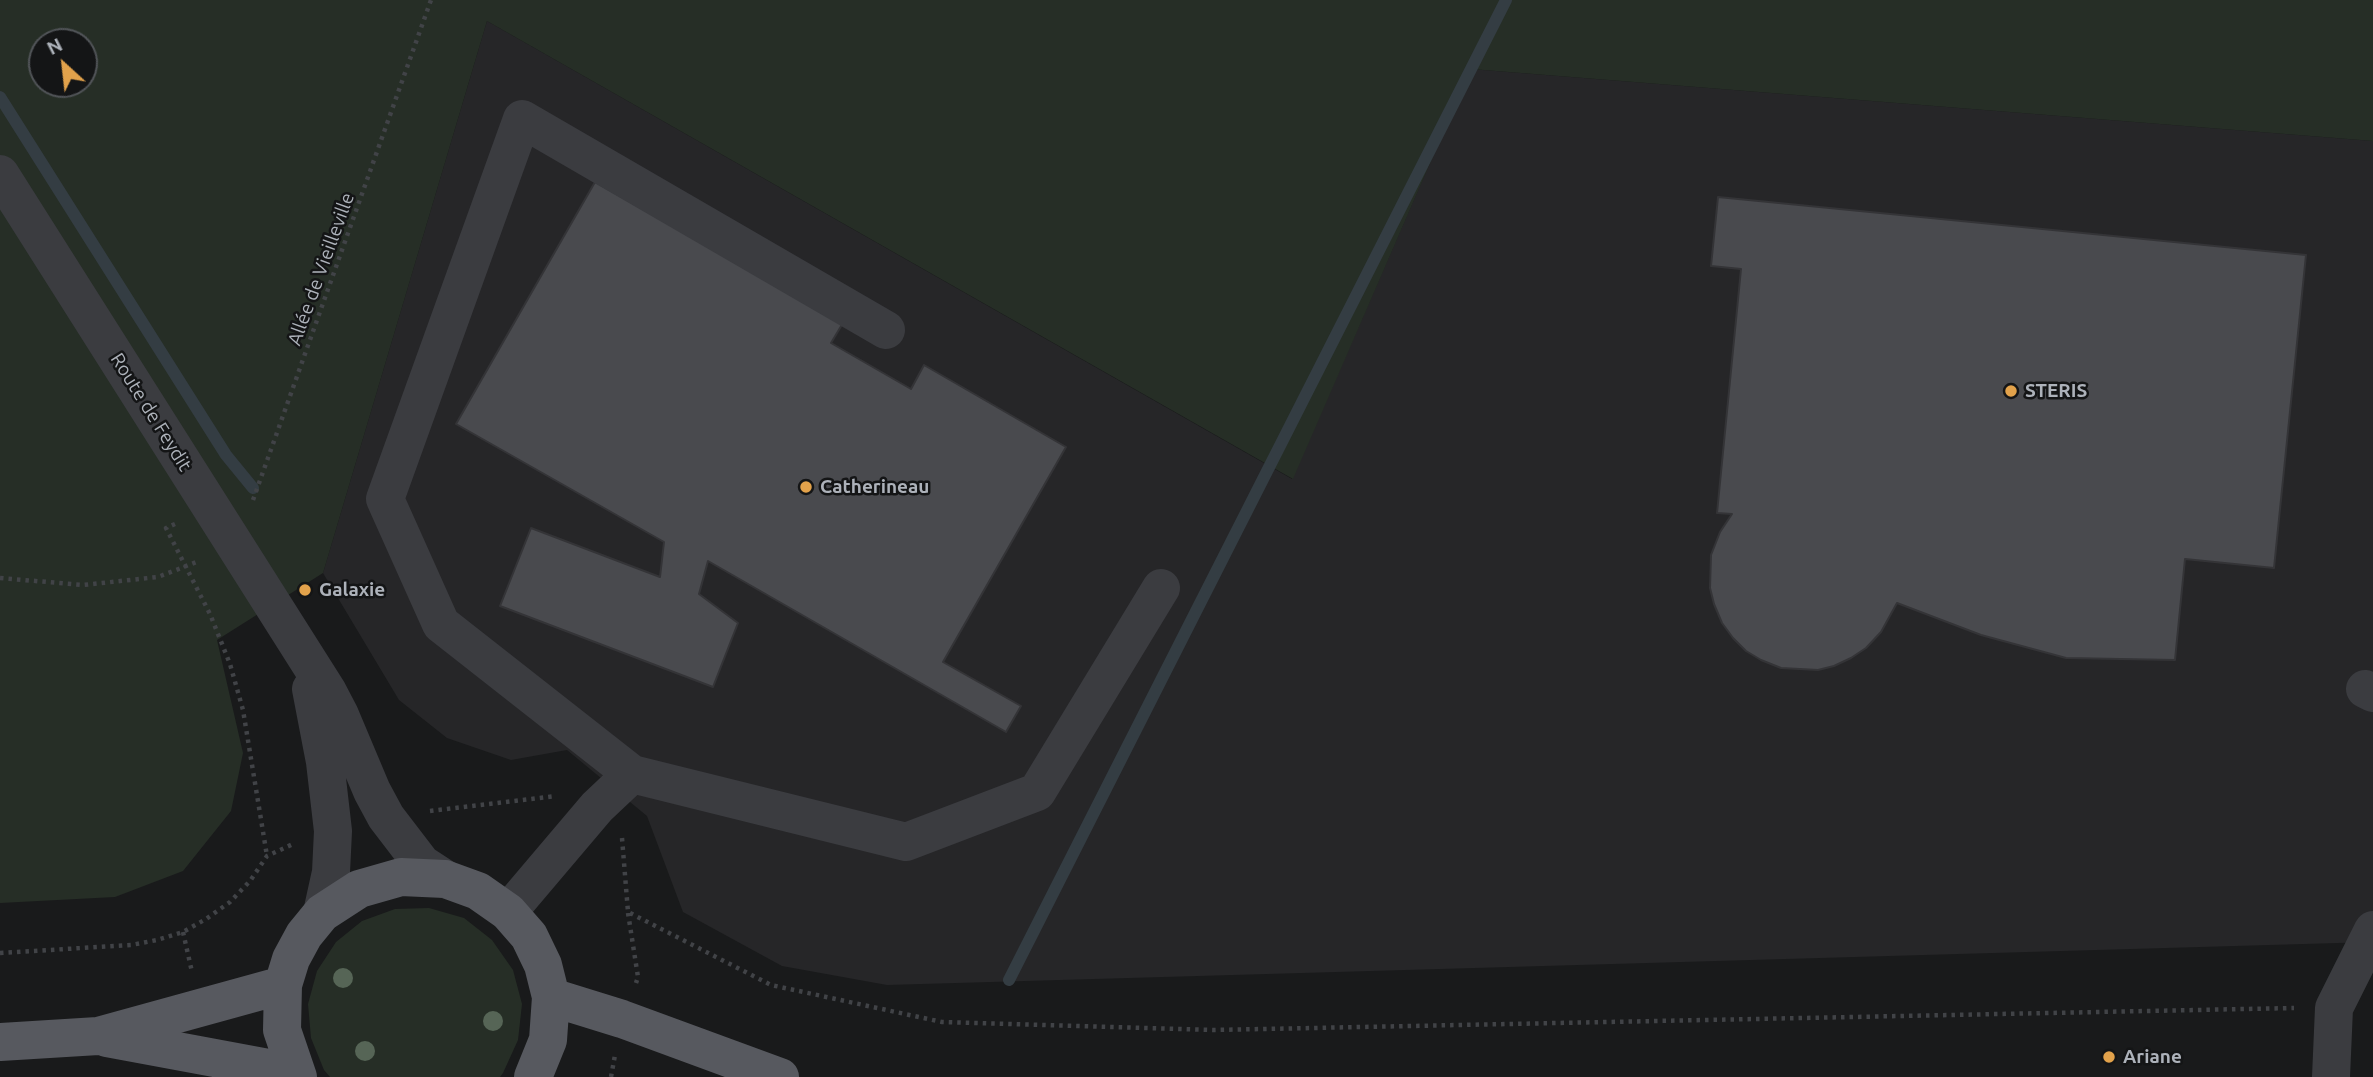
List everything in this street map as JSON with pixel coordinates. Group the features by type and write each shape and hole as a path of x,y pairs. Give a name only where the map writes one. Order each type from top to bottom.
{"main road":[{"path":"98,1036 296,1075 282,1030 283,985 291,959 304,934 322,913 359,889 401,877 445,879 478,891 508,912 529,936 543,965 551,997 548,1040 533,1077"},
{"path":"0,1042 98,1036 283,985"},
{"path":"551,997 622,1019 780,1077"}],"street":[{"path":"886,330 522,119 385,499 441,624 632,774 906,842 1037,792 1161,588"},
{"name":"Route de Feydit","path":"0,174 315,670 340,715 368,783 386,817 422,864 445,879"},
{"name":"Route de Feydit","path":"300,650 319,724 332,831 331,872 322,913"},
{"path":"508,912 597,807 632,774"},
{"path":"2331,1077 2334,1007 2373,930"}],"path":[{"name":"Allée de Vieilleville","path":"236,547 431,0"},
{"path":"209,504 166,528 209,614 230,664 243,710 267,856"},
{"path":"0,578 83,585 158,577 236,547"},
{"path":"386,817 562,795 597,807 621,825 628,912 771,985 942,1022 1214,1030 2334,1007"},
{"path":"0,953 131,945 183,932 230,902 250,881 267,856 319,832 332,831"}],"shaded area":[{"path":"0,0 2373,0 2373,141 1471,69 1293,479 487,21 323,573 217,640 243,753 231,811 183,871 115,897 0,903"},
{"path":"487,21 1292,479 1471,69 2373,141 2373,942 887,985 782,966 683,912 647,816 567,750 511,760 447,738 399,700 323,573"},
{"path":"429,908 464,918 492,940 513,970 522,1004 518,1040 503,1073 500,1077 330,1077 324,1070 311,1038 308,1004 317,971 336,942 362,921 395,909"}],"building":[{"name":"Catherineau","path":"595,182 843,323 831,343 911,389 924,365 1066,447 943,662 1021,706 1006,732 708,561 699,594 738,623 713,687 500,606 531,528 660,577 664,542 456,424"},
{"name":"STERIS","path":"1718,197 2306,255 2274,568 2185,559 2175,660 2066,658 1981,635 1897,603 1881,632 1866,648 1834,666 1818,670 1781,668 1746,651 1722,623 1710,588 1711,555 1720,532 1732,514 1717,513 1741,269 1711,266"}],"waterway":[{"path":"1009,980 1506,0"},
{"path":"0,97 226,455 253,488"}],"place":[{"name":"STERIS","path":"2011,391"},
{"name":"Catherineau","path":"806,487"},
{"name":"Galaxie","path":"305,590"},
{"name":"Ariane","path":"2109,1057"}]}
